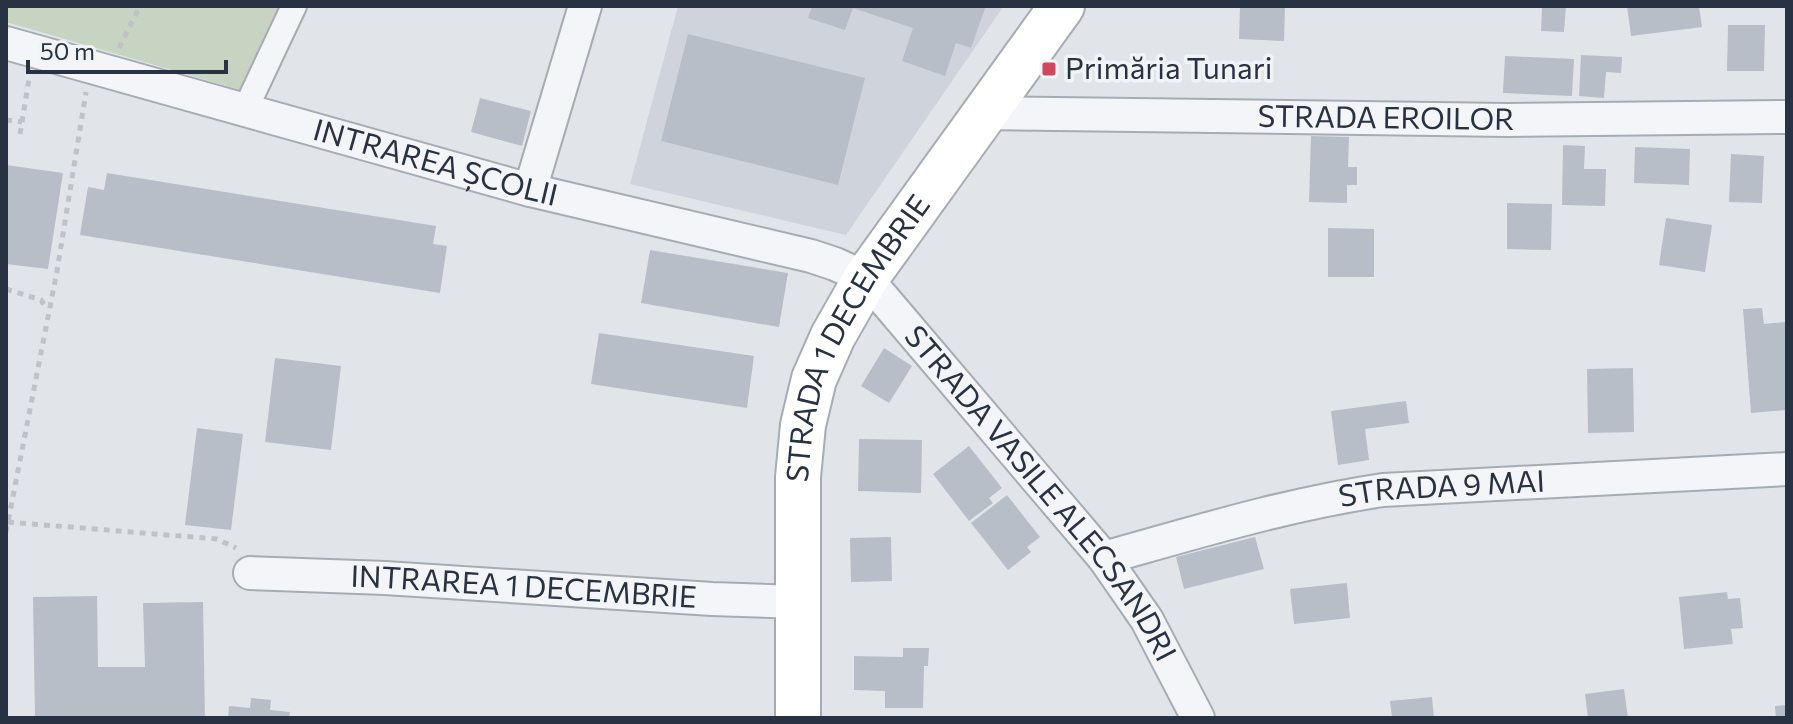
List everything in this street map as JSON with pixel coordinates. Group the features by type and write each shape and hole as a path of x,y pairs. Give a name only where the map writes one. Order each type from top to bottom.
{"main road":[{"name":"STRADA 1 DECEMBRIE","path":"798,718 798,477 803,425 814,379 833,336 866,278 1062,6"}],"street":[{"path":"245,110 294,6"},
{"path":"530,190 585,6"},
{"name":"INTRAREA ȘCOLII","path":"20,46 530,190 811,256 866,278"},
{"name":"STRADA EROILOR","path":"984,113 1508,120 1787,117"},
{"name":"STRADA VASILE ALECSANDRI","path":"866,278 1104,558 1147,620 1198,718"},
{"name":"STRADA 9 MAI","path":"1104,558 1280,509 1383,490 1787,469"},
{"name":"INTRAREA 1 DECEMBRIE","path":"250,573 799,602"}],"path":[{"path":"6,532 98,69 140,6"},
{"path":"20,46 20,134"},
{"path":"6,120 22,122"},
{"path":"6,289 41,300 48,310"},
{"path":"8,522 217,539 236,548 250,573"}],"shaded area":[{"path":"678,6 1003,7 846,235 630,184"}],"green space":[{"path":"6,6 279,6 241,90 6,22"}],"building":[{"path":"812,6 985,8 971,48 956,43 945,76 902,61 913,28 853,8 845,30 808,18"},
{"path":"1240,6 1285,6 1284,41 1239,39"},
{"path":"1542,6 1566,6 1564,32 1541,31"},
{"path":"1627,6 1699,6 1702,27 1631,36"},
{"path":"1728,25 1765,25 1764,71 1727,71"},
{"path":"688,34 865,78 838,185 661,141"},
{"path":"1581,55 1622,57 1621,73 1606,72 1604,98 1579,96"},
{"path":"1505,56 1574,59 1572,96 1503,93"},
{"path":"480,98 531,111 522,146 471,132"},
{"path":"1311,136 1349,137 1348,167 1357,167 1357,185 1347,185 1347,203 1309,202"},
{"path":"1563,145 1585,146 1584,169 1606,169 1605,206 1562,205"},
{"path":"1635,147 1690,149 1689,185 1634,183"},
{"path":"1731,154 1764,156 1762,203 1729,202"},
{"path":"6,165 63,173 48,269 6,264"},
{"path":"107,173 436,226 433,244 447,246 440,293 80,235 88,187 104,190"},
{"path":"1507,203 1552,204 1551,250 1507,249"},
{"path":"1666,218 1712,225 1705,272 1659,265"},
{"path":"1328,228 1374,229 1374,277 1328,277"},
{"path":"650,250 788,273 779,327 641,303"},
{"path":"1762,308 1764,324 1786,322 1787,410 1751,413 1743,309"},
{"path":"599,333 754,356 747,408 591,384"},
{"path":"884,348 912,366 889,403 861,386"},
{"path":"275,358 341,366 331,450 265,442"},
{"path":"1633,368 1634,432 1588,433 1587,369"},
{"path":"1406,401 1409,423 1365,429 1369,460 1338,465 1331,411"},
{"path":"197,428 243,434 231,530 185,525"},
{"path":"859,439 922,440 921,493 858,491"},
{"path":"969,446 1002,488 989,498 993,503 969,521 933,474"},
{"path":"1007,495 1040,537 1027,547 1031,552 1008,570 971,523"},
{"path":"891,537 892,581 851,582 850,538"},
{"path":"1255,537 1264,569 1184,589 1176,557"},
{"path":"1347,583 1350,618 1294,624 1290,589"},
{"path":"1727,592 1728,599 1740,598 1743,628 1731,629 1733,644 1684,649 1679,597"},
{"path":"97,596 98,667 145,667 143,603 203,602 205,718 35,718 33,597"},
{"path":"903,648 929,648 928,666 924,666 923,708 885,708 885,691 854,690 854,656 903,657"},
{"path":"1624,689 1628,718 1588,718 1585,694"},
{"path":"1432,697 1434,718 1392,718 1390,701"},
{"path":"251,698 271,700 270,710 290,712 289,718 228,718 229,706 250,708"},
{"path":"1787,705 1787,718 1776,718 1775,706"}],"place":[{"name":"Primăria Tunari","path":"1049,69"}]}
